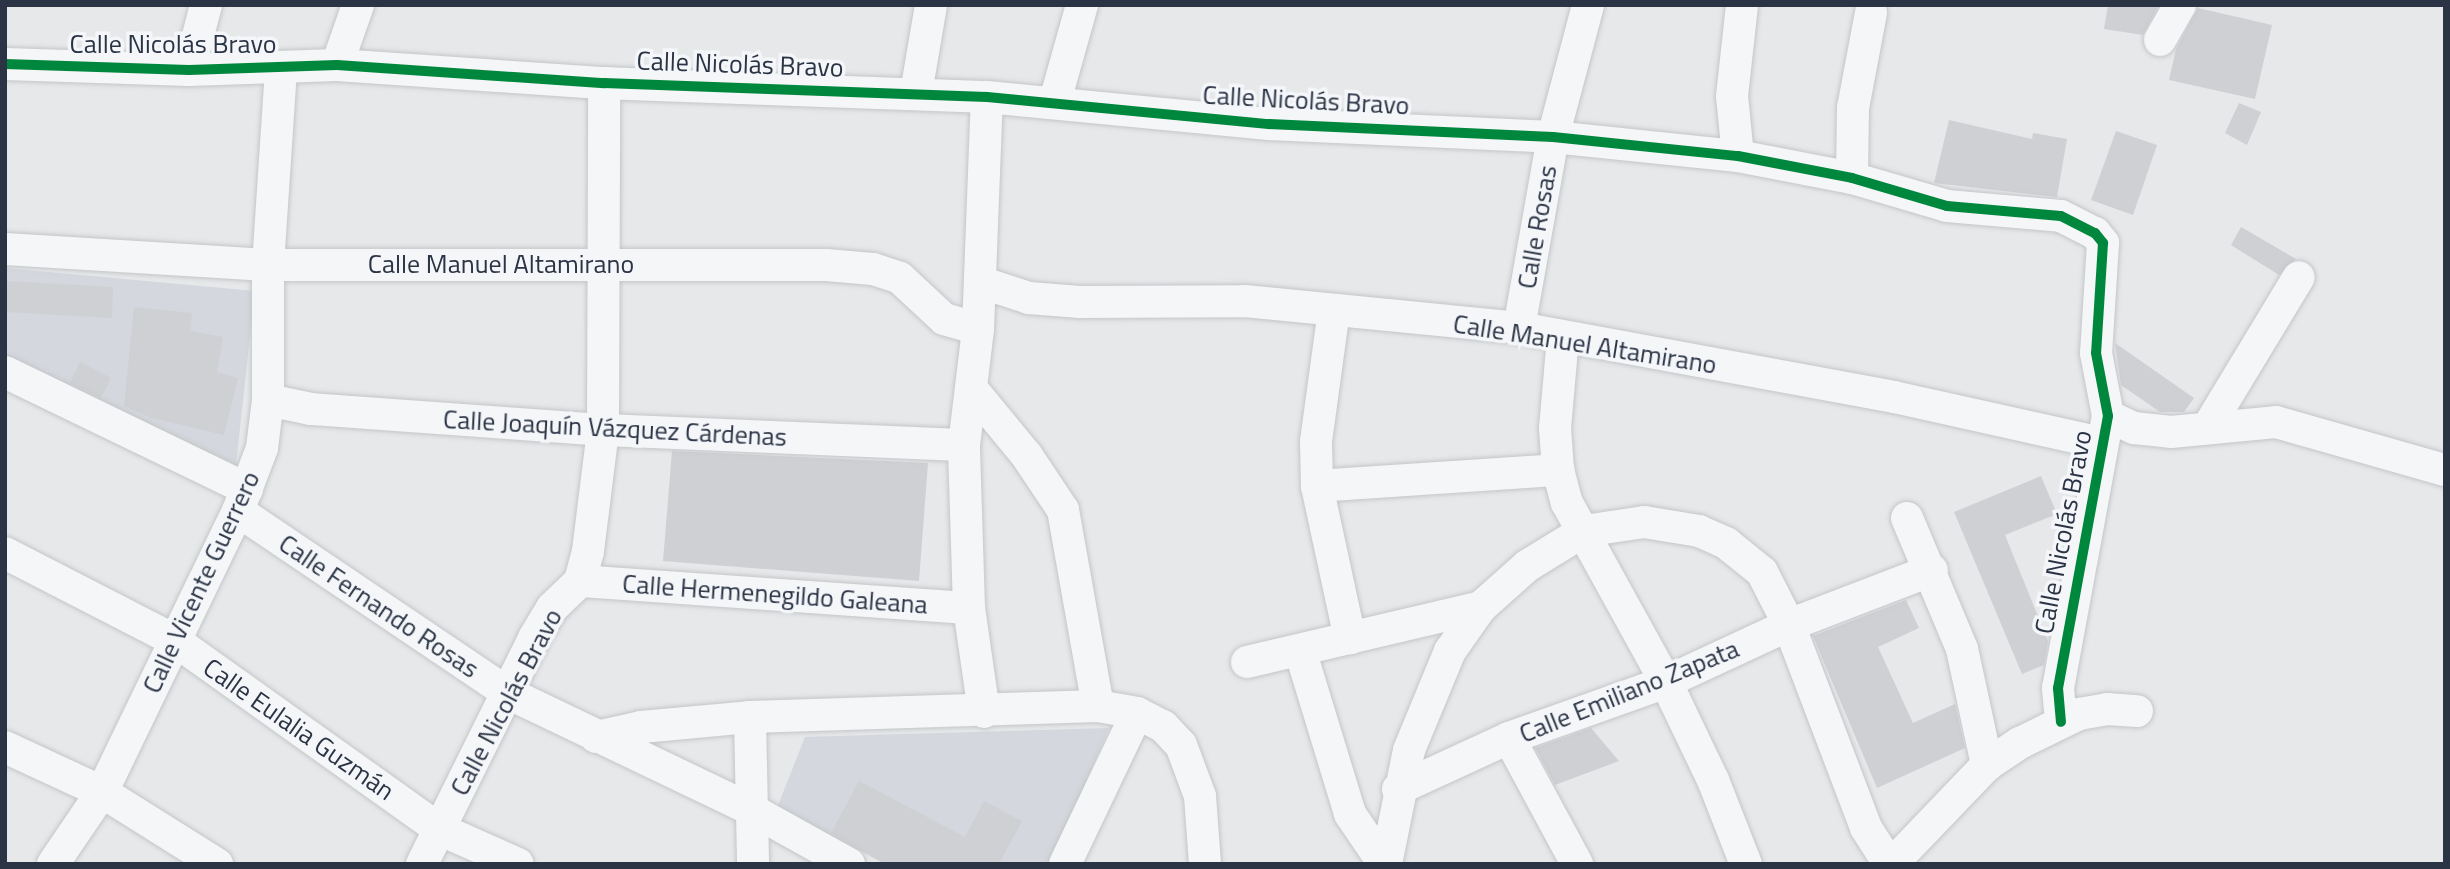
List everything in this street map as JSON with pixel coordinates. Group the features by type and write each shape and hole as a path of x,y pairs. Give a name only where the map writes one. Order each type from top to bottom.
{"street":[{"path":"189,70 206,5"},
{"path":"337,65 358,5"},
{"path":"916,93 930,5"},
{"path":"1055,101 1082,5"},
{"name":"Calle Rosas","path":"1519,328 1553,137 1588,5"},
{"path":"1738,156 1732,96 1742,5"},
{"path":"2160,40 2180,5"},
{"path":"1852,178 1853,108 1871,13"},
{"name":"Calle Nicolás Bravo","path":"5,64 189,70 337,65 604,83 916,93 1055,101 1269,124 1553,137 1738,156 1852,178 1897,195 1947,206 2062,216 2095,233 2105,254 2096,353 2105,430 2058,688 2061,722"},
{"name":"Calle Vicente Guerrero","path":"53,864 102,792 242,500 262,448 268,400 268,265 281,68"},
{"name":"Calle Nicolás Bravo","path":"422,864 552,608 580,581 599,481 603,430 600,263 604,83"},
{"path":"984,712 969,608 964,445 978,329 986,97"},
{"name":"Calle Manuel Altamirano","path":"5,249 268,265 600,263 873,269 900,278 944,319 978,329"},
{"path":"2208,427 2299,277"},
{"name":"Calle Manuel Altamirano","path":"980,282 1029,298 1080,302 1245,301 1519,328 1894,397 2105,430 2159,430 2276,422 2445,470"},
{"path":"1334,310 1316,442 1317,486 1350,638"},
{"path":"1563,337 1555,428 1558,470 1567,503 1666,682 1713,780 1746,864"},
{"name":"Calle Fernando Rosas","path":"10,380 242,500 508,693 752,810 849,864"},
{"path":"971,388 1027,456 1063,510 1098,706"},
{"name":"Calle Joaquín Vázquez Cárdenas","path":"268,400 311,409 603,430 964,445"},
{"path":"1317,486 1558,470"},
{"path":"1907,518 1932,570 1962,649 1987,765"},
{"path":"1385,864 1398,789 1409,750 1450,651 1480,607 1527,566 1584,531 1644,522 1699,531 1726,543 1762,572 1789,625 1829,740 1867,828 1891,864 1987,765 2061,722 2107,709 2137,711"},
{"name":"Calle Eulalia Guzmán","path":"5,553 174,640 439,829 518,864"},
{"name":"Calle Emiliano Zapata","path":"1398,789 1510,738 1666,682 1789,625 1932,570"},
{"name":"Calle Hermenegildo Galeana","path":"580,581 969,608"},
{"path":"1247,663 1480,607"},
{"path":"1300,650 1350,814 1385,864"},
{"path":"596,737 641,727 750,717 984,712 1098,706 1137,713 1163,726 1181,745 1200,796 1205,864"},
{"path":"1065,864 1137,713"},
{"path":"750,717 753,864"},
{"path":"1510,738 1577,864"},
{"path":"5,747 102,792 218,864"}],"shaded area":[{"path":"5,268 255,291 235,474 5,356"},
{"path":"1109,728 1051,864 885,864 777,808 805,737"}],"building":[{"path":"2108,5 2159,5 2143,35 2104,29"},
{"path":"2198,8 2272,25 2255,99 2169,80 2176,49"},
{"path":"2239,103 2261,112 2247,145 2225,133"},
{"path":"1949,120 2032,139 2033,133 2067,139 2057,197 1934,183"},
{"path":"2116,131 2157,145 2133,215 2091,200"},
{"path":"2241,227 2296,259 2279,275 2231,245"},
{"path":"5,281 113,287 112,318 5,312"},
{"path":"134,307 192,313 190,331 223,337 217,372 238,378 224,435 152,418 124,406"},
{"path":"2115,343 2194,398 2184,412 2160,412 2121,385"},
{"path":"80,362 111,378 101,398 70,383"},
{"path":"672,451 928,463 919,581 663,561"},
{"path":"2041,476 2057,514 2005,535 2048,641 2044,665 2022,674 1954,512"},
{"path":"1906,600 1919,628 1878,647 1913,723 1955,704 1965,748 1877,788 1813,636"},
{"path":"1591,728 1619,761 1555,785 1535,748"},
{"path":"859,781 965,837 984,801 1022,821 999,864 885,864 831,833"}],"cycle path":[{"path":"5,64 189,70 337,65 604,83 987,97 1269,124 1553,137 1738,156 1852,178 1947,206 2061,216 2095,233 2103,243 2096,353 2108,416 2058,688 2061,722"}]}
